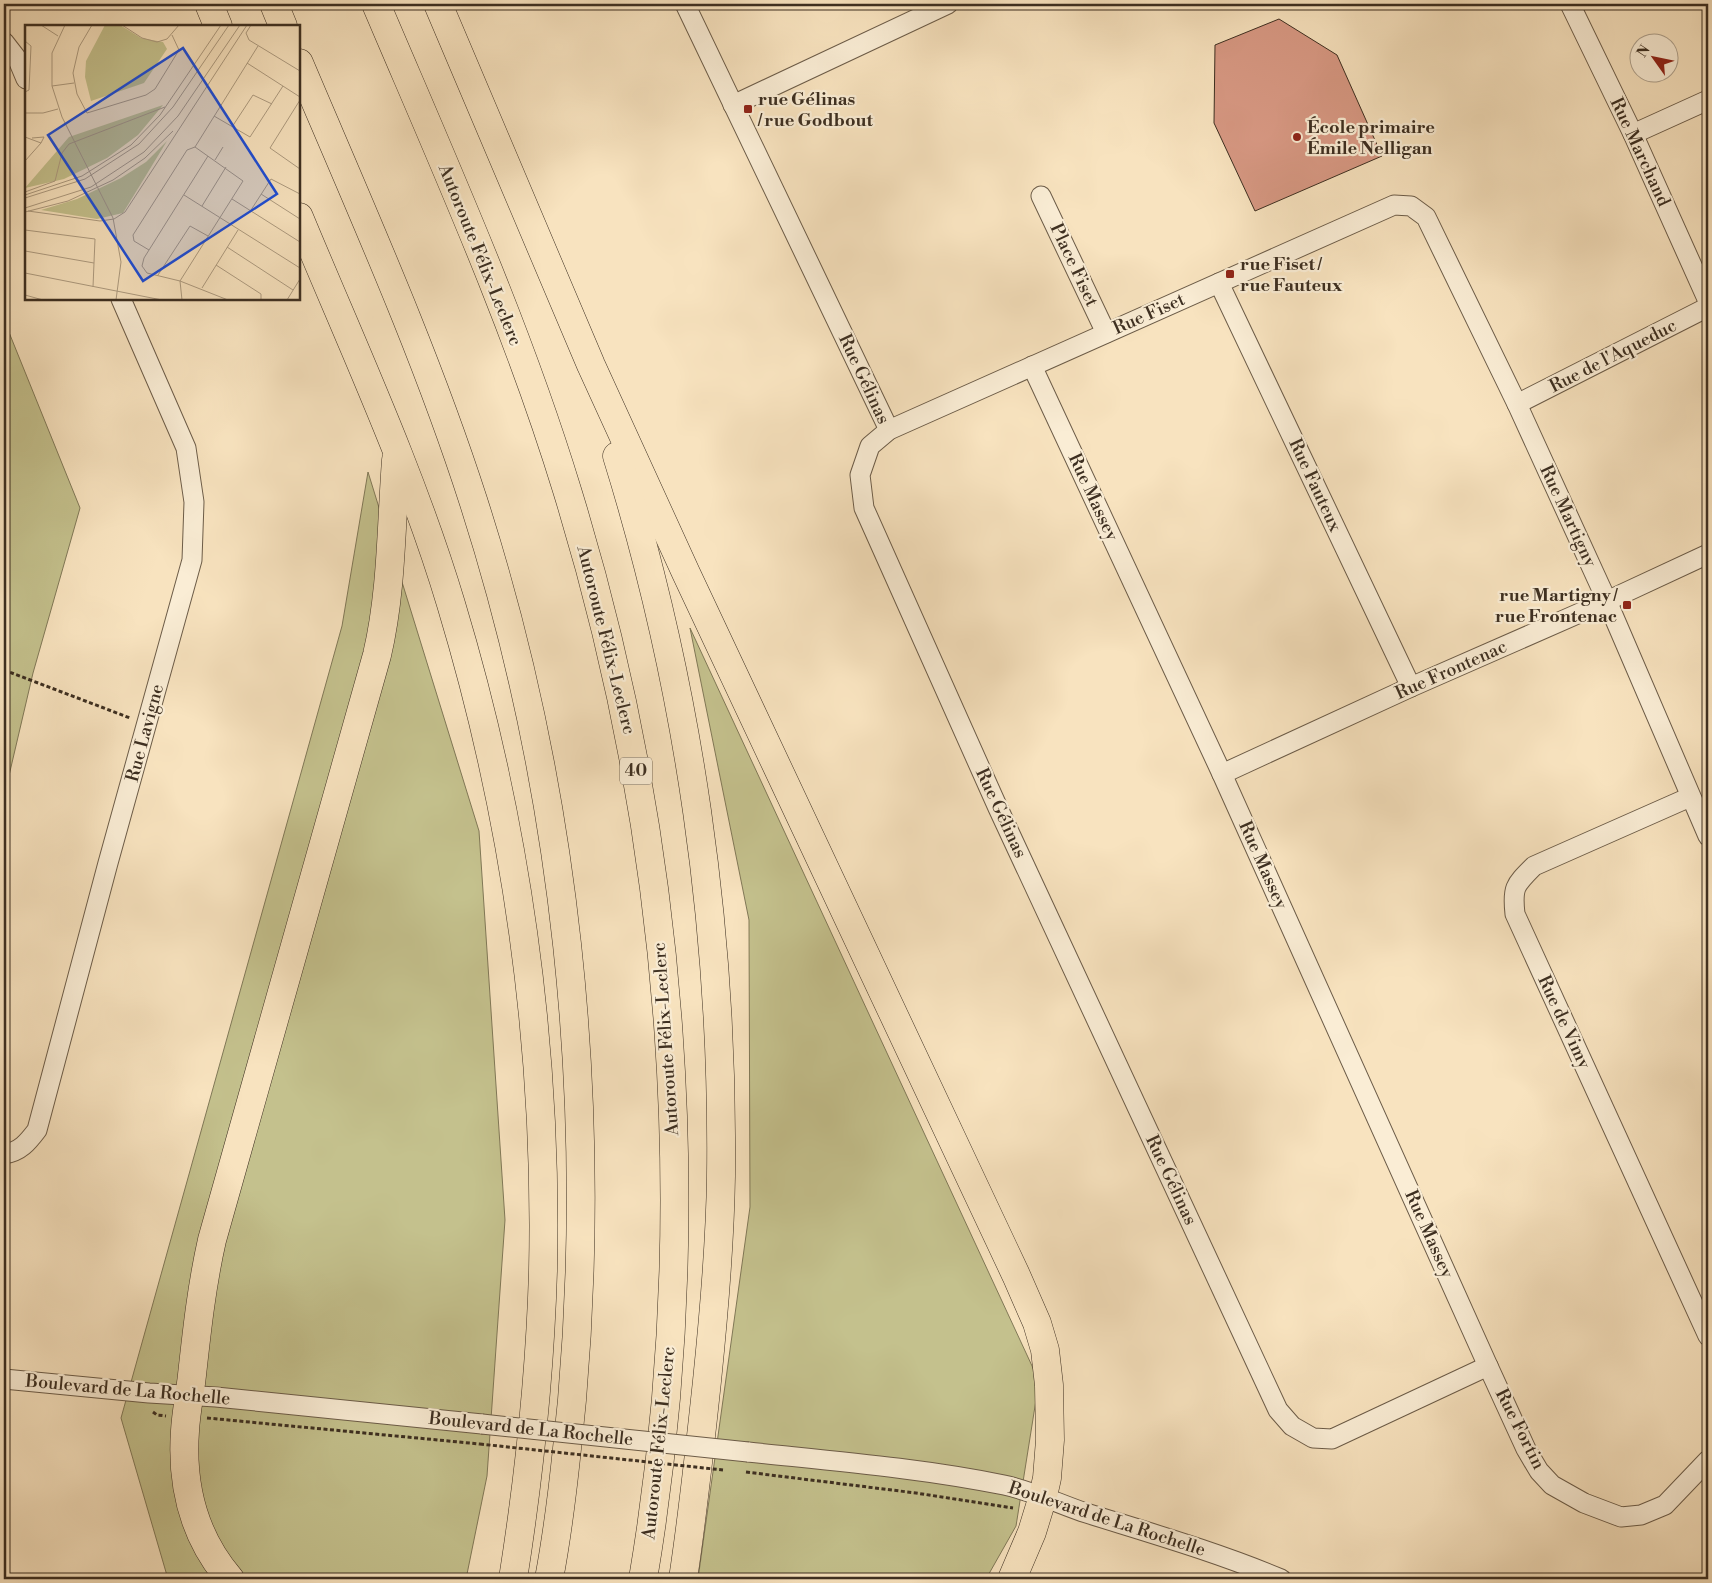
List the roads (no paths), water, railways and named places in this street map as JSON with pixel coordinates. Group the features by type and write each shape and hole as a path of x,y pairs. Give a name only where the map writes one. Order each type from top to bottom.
{"highway":[{"path":"208,4 218,25"},
{"path":"274,4 283,25"},
{"name":"Autoroute Félix-Leclerc","path":"376,4 501,305 549,434 567,489 600,606 618,679 637,775 652,875 663,973 670,1074 674,1213 673,1282 666,1400 644,1579"},
{"path":"438,4 592,365 735,679 1029,1302 1037,1323 1044,1350 1049,1385 1049,1460 1043,1496 1032,1532 1012,1579"},
{"path":"300,65 404,311 474,502 501,595 532,730 547,806 559,881 570,979 577,1076 580,1175 579,1266 574,1371 566,1461 550,1579"},
{"path":"300,219 397,451 441,574 482,714 501,799 525,945 534,1030 542,1166 543,1273 534,1424 513,1579"},
{"path":"592,365 641,540 672,670 694,792 713,956 719,1057 721,1154 719,1223 716,1285 701,1439 683,1579"},
{"path":"230,1579 217,1564 208,1549 194,1517 184,1468 186,1417 200,1303 212,1240 356,734 383,629 389,586 390,538 397,451"}],"street":[{"name":"Rue Gélinas","path":"685,4 889,430 870,446 860,474 864,508 998,808 1278,1410 1292,1426 1313,1438 1332,1439 1488,1366"},
{"path":"733,105 922,9 948,4"},
{"name":"Rue Marchand","path":"1570,4 1633,134 1708,301"},
{"path":"4,42 18,60 25,77"},
{"path":"1633,134 1708,100"},
{"name":"Place Fiset","path":"1041,196 1106,333"},
{"name":"Rue Fiset","path":"889,430 1394,205 1411,206"},
{"name":"Rue Martigny","path":"1411,206 1426,217 1517,404 1607,601 1708,836"},
{"name":"Rue Fauteux","path":"1219,283 1411,687"},
{"name":"Rue Lavigne","path":"4,1154 13,1153 26,1145 37,1130 192,560 194,502 186,448 121,300"},
{"name":"Rue de l'Aqueduc","path":"1517,404 1708,307"},
{"name":"Rue Massey","path":"1032,366 1222,774 1488,1366"},
{"name":"Rue Frontenac","path":"1222,774 1708,554"},
{"name":"Rue de Vimy","path":"1690,797 1534,866 1521,880 1513,894 1515,914 1708,1336"},
{"name":"Rue Fortin","path":"1488,1366 1526,1449 1539,1470 1552,1485 1584,1503 1621,1517 1641,1515 1666,1505 1708,1460"},
{"name":"Boulevard de La Rochelle","path":"4,1379 149,1393 190,1395 748,1452 918,1472 1005,1485 1230,1559 1281,1579"}],"place":[{"name":"rue Gélinas / rue Godbout","path":"748,109"},
{"name":"École primaire Émile Nelligan","path":"1297,137"},
{"name":"rue Fiset / rue Fauteux","path":"1230,274"},
{"name":"rue Martigny / rue Frontenac","path":"1627,605"}]}
